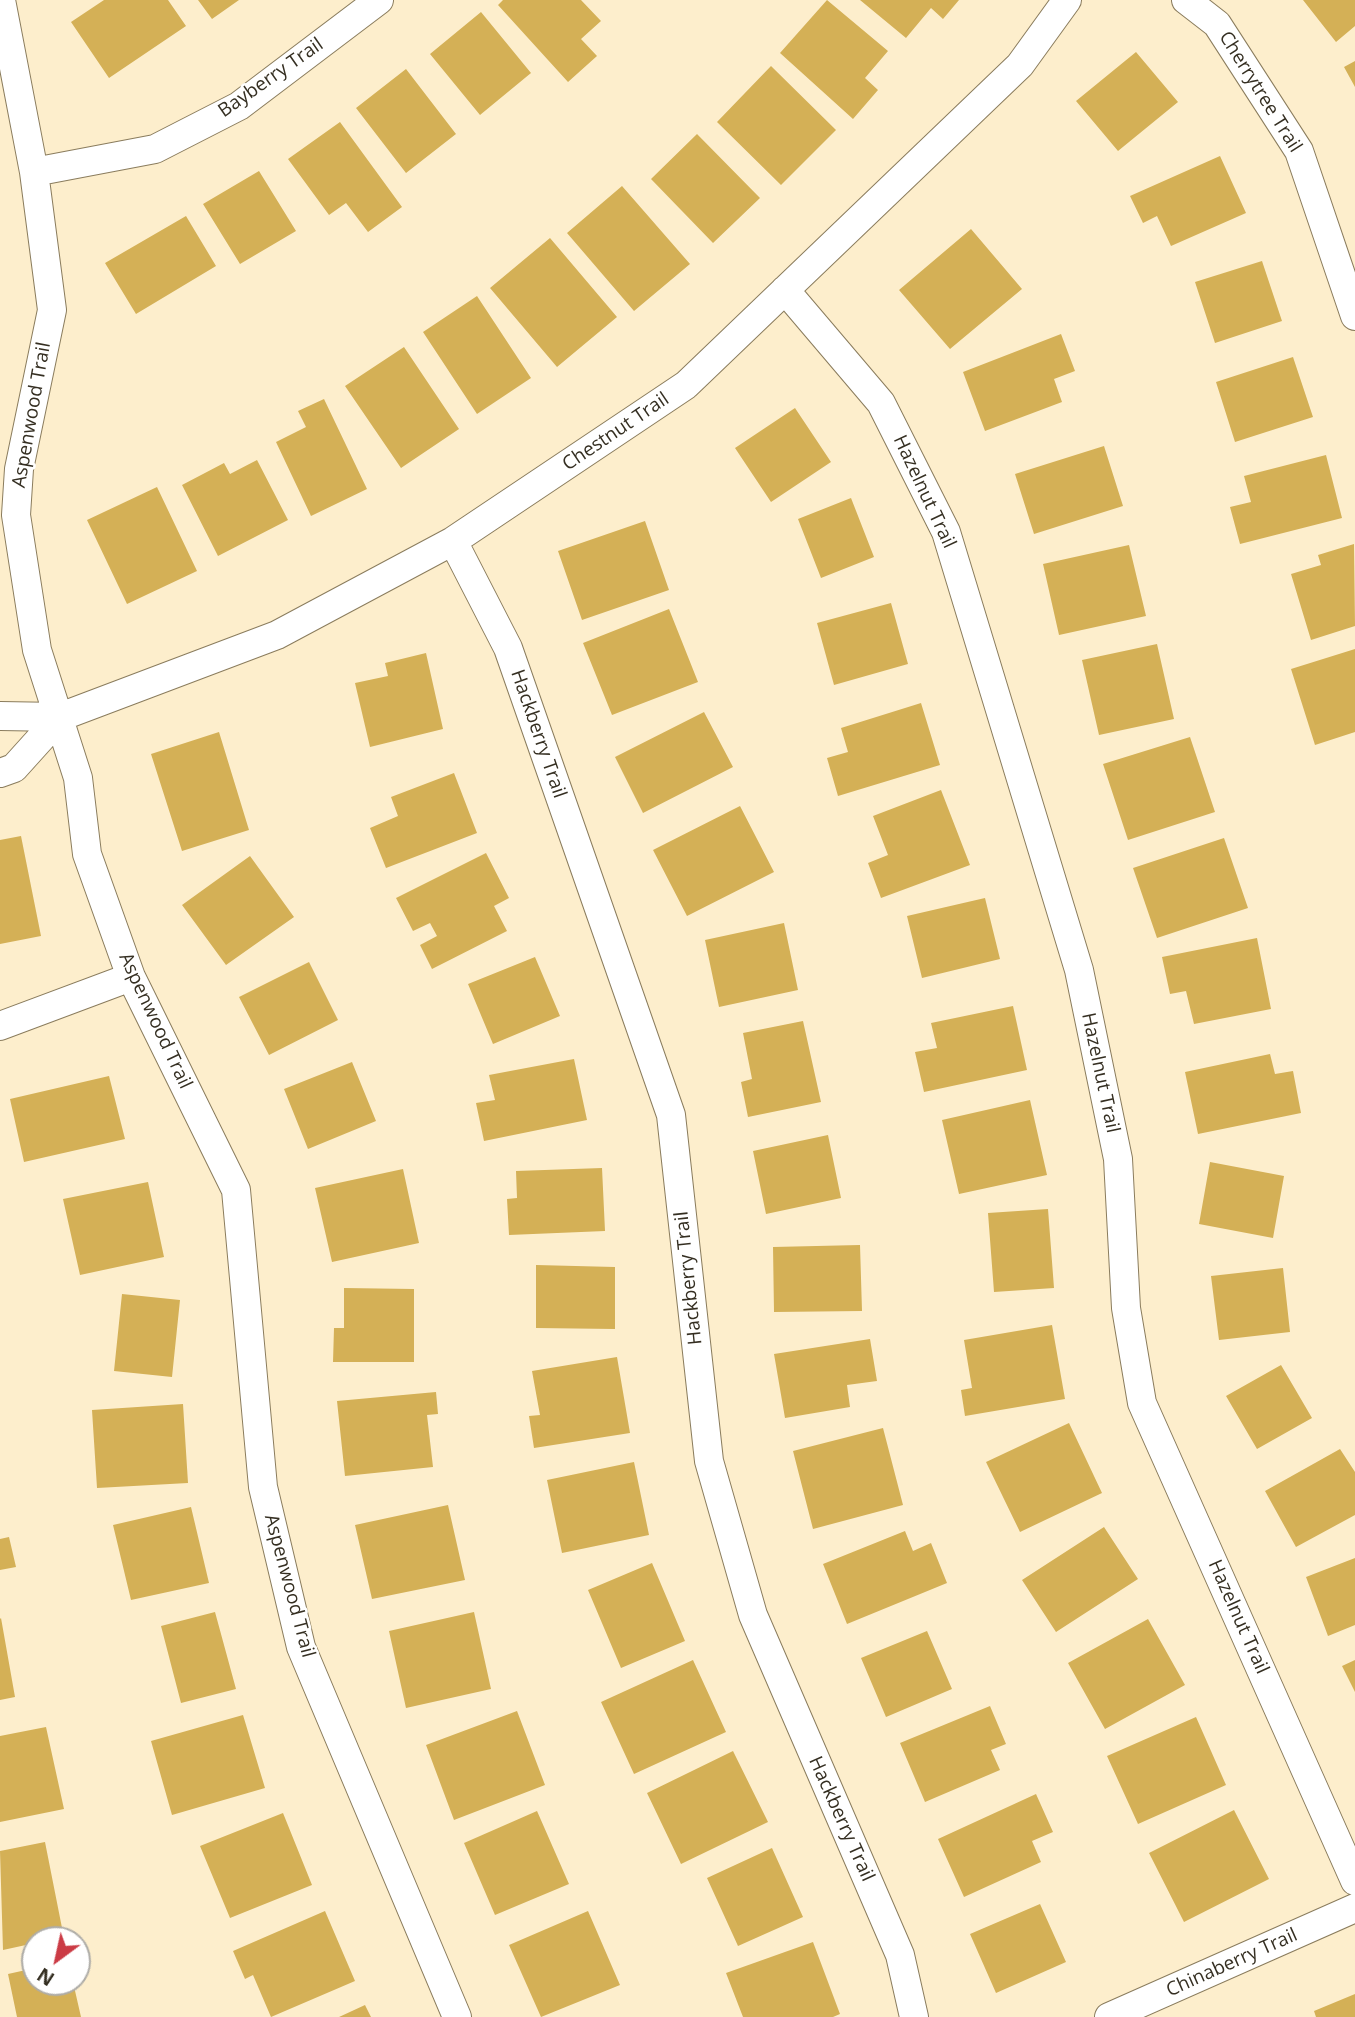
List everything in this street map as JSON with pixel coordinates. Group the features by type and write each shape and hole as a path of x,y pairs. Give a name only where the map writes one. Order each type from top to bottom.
{"street":[{"name":"Aspenwood Trail","path":"1,0 34,172 52,310 10,468 22,569 37,650 78,778 87,854 131,977 236,1190 263,1487 302,1647 457,2017"},
{"name":"Bayberry Trail","path":"34,172 155,149 239,106 379,0"},
{"name":"Chestnut Trail","path":"0,716 60,717 277,635 453,541 686,385 1020,65 1067,0"},
{"name":"Cherrytree Trail","path":"1186,0 1217,24 1299,151 1355,316"},
{"name":"Hazelnut Trail","path":"785,290 881,403 946,532 1079,970 1118,1159 1126,1308 1142,1403 1355,1881"},
{"name":"Hackberry Trail","path":"453,541 508,648 671,1115 709,1461 753,1615 900,1955 914,2017"},
{"name":"Chestnut Trail","path":"0,773 14,768 60,717"},
{"path":"0,1026 131,977"},
{"name":"Chinaberry Trail","path":"1109,2017 1355,1908"}],"building":[{"path":"104,0 168,0 186,26 109,78 71,22"},
{"path":"198,0 239,0 212,19"},
{"path":"503,0 581,0 601,21 581,39 597,56 568,82 498,5"},
{"path":"827,0 888,51 865,78 878,90 853,119 780,53"},
{"path":"860,0 959,0 943,19 931,8 906,38"},
{"path":"1303,0 1355,0 1355,26 1336,42"},
{"path":"481,12 531,73 480,115 430,54"},
{"path":"1136,52 1178,102 1118,151 1076,101"},
{"path":"1355,61 1355,87 1344,67"},
{"path":"771,66 836,130 781,185 717,122"},
{"path":"406,69 456,134 406,173 356,108"},
{"path":"340,122 402,207 368,232 346,203 329,215 288,159"},
{"path":"697,134 760,198 713,243 651,179"},
{"path":"1220,156 1246,213 1171,246 1157,216 1143,223 1130,196"},
{"path":"259,171 296,231 240,264 203,204"},
{"path":"622,186 690,264 634,311 567,233"},
{"path":"186,216 216,266 136,314 105,263"},
{"path":"971,229 1022,289 950,349 899,290"},
{"path":"550,238 617,317 557,367 490,288"},
{"path":"1262,261 1282,321 1215,343 1195,282"},
{"path":"477,296 531,378 477,414 423,332"},
{"path":"1061,334 1075,371 1054,379 1062,402 985,431 963,372"},
{"path":"404,347 459,429 401,468 345,386"},
{"path":"1293,357 1313,417 1235,442 1216,382"},
{"path":"324,399 367,489 311,516 276,442 306,427 298,411"},
{"path":"795,408 831,462 771,502 735,448"},
{"path":"1104,446 1123,506 1034,534 1015,474"},
{"path":"1326,455 1342,518 1240,544 1230,507 1251,502 1244,476"},
{"path":"257,460 288,520 218,556 182,485 224,463 230,474"},
{"path":"157,487 197,571 127,604 87,520"},
{"path":"851,498 874,557 821,578 798,519"},
{"path":"645,521 669,590 582,620 558,551"},
{"path":"1354,544 1355,626 1311,640 1291,574 1321,565 1318,555"},
{"path":"1129,545 1146,616 1059,635 1043,564"},
{"path":"891,603 908,664 834,685 817,623"},
{"path":"669,609 698,682 612,715 583,643"},
{"path":"1157,644 1174,719 1099,735 1082,660"},
{"path":"1355,649 1355,732 1315,745 1291,669"},
{"path":"426,653 443,729 370,747 355,683 388,676 385,663"},
{"path":"921,703 940,765 838,796 827,758 848,752 841,728"},
{"path":"704,712 733,767 643,813 615,757"},
{"path":"219,732 249,830 182,851 151,754"},
{"path":"1190,737 1215,812 1128,840 1103,764"},
{"path":"454,773 477,833 386,868 370,828 398,816 391,797"},
{"path":"941,790 970,865 881,898 868,863 888,855 873,816"},
{"path":"740,806 774,872 687,916 653,850"},
{"path":"21,836 41,936 0,944 0,840"},
{"path":"1224,838 1248,908 1157,938 1133,868"},
{"path":"486,853 509,898 494,906 507,931 432,969 420,945 437,936 430,923 413,931 396,898"},
{"path":"250,856 294,917 226,965 182,905"},
{"path":"985,898 1000,959 922,978 907,916"},
{"path":"784,923 798,990 719,1007 705,940"},
{"path":"1257,938 1271,1009 1194,1024 1186,991 1170,994 1162,957"},
{"path":"535,957 560,1016 493,1044 468,984"},
{"path":"309,962 338,1020 269,1055 239,997"},
{"path":"1013,1006 1027,1070 924,1092 915,1052 937,1048 931,1023"},
{"path":"803,1021 821,1102 748,1117 741,1082 752,1079 743,1033"},
{"path":"1270,1054 1275,1074 1293,1071 1301,1113 1198,1134 1185,1072"},
{"path":"574,1059 587,1120 484,1141 476,1103 495,1100 489,1075"},
{"path":"352,1062 376,1121 308,1149 284,1089"},
{"path":"109,1076 125,1139 24,1162 10,1099"},
{"path":"1030,1100 1047,1175 959,1194 942,1120"},
{"path":"828,1135 841,1198 766,1214 753,1151"},
{"path":"1210,1162 1284,1176 1273,1238 1199,1224"},
{"path":"602,1168 605,1231 509,1235 507,1199 517,1198 516,1171"},
{"path":"403,1169 419,1243 332,1262 315,1188"},
{"path":"148,1182 164,1257 80,1275 63,1199"},
{"path":"1048,1209 1054,1288 994,1292 988,1213"},
{"path":"860,1245 862,1311 774,1312 773,1247"},
{"path":"536,1265 615,1267 615,1329 536,1328"},
{"path":"1283,1268 1290,1332 1219,1340 1211,1276"},
{"path":"344,1288 414,1289 414,1362 333,1362 334,1328 344,1328"},
{"path":"122,1294 180,1300 172,1377 114,1371"},
{"path":"1052,1325 1065,1399 965,1416 961,1390 972,1388 964,1340"},
{"path":"870,1339 877,1381 847,1385 850,1407 785,1418 774,1354"},
{"path":"617,1357 630,1433 534,1448 529,1416 540,1415 532,1371"},
{"path":"1281,1365 1312,1418 1257,1449 1226,1396"},
{"path":"436,1392 438,1414 427,1415 433,1467 345,1476 337,1401"},
{"path":"183,1404 188,1483 97,1488 92,1410"},
{"path":"1069,1423 1102,1493 1020,1532 986,1462"},
{"path":"883,1428 903,1505 813,1529 793,1451"},
{"path":"1340,1449 1355,1472 1355,1515 1296,1547 1265,1491"},
{"path":"634,1462 649,1535 562,1553 547,1480"},
{"path":"448,1505 465,1580 372,1599 355,1525"},
{"path":"191,1507 209,1583 131,1600 113,1525"},
{"path":"1104,1527 1138,1579 1056,1632 1022,1580"},
{"path":"905,1531 913,1551 931,1543 947,1583 847,1624 823,1564"},
{"path":"9,1537 16,1567 0,1570 0,1539"},
{"path":"1355,1558 1355,1625 1328,1636 1306,1577"},
{"path":"652,1563 685,1641 621,1668 588,1590"},
{"path":"215,1612 236,1689 181,1703 161,1626"},
{"path":"474,1612 491,1689 406,1708 389,1631"},
{"path":"0,1619 15,1697 0,1700"},
{"path":"1148,1619 1185,1685 1105,1729 1068,1663"},
{"path":"927,1631 952,1689 886,1717 861,1658"},
{"path":"693,1660 726,1732 634,1774 601,1702"},
{"path":"1355,1660 1355,1692 1342,1666"},
{"path":"990,1706 1006,1744 991,1750 1000,1770 925,1802 900,1743"},
{"path":"517,1711 545,1785 454,1820 426,1745"},
{"path":"243,1715 265,1788 172,1815 151,1741"},
{"path":"1196,1717 1226,1785 1138,1824 1107,1756"},
{"path":"46,1727 64,1809 0,1822 0,1736"},
{"path":"733,1751 768,1822 681,1864 647,1793"},
{"path":"1036,1794 1053,1832 1032,1841 1041,1862 964,1897 938,1839"},
{"path":"1234,1810 1269,1879 1184,1922 1149,1853"},
{"path":"537,1811 569,1884 495,1915 464,1843"},
{"path":"283,1813 312,1885 230,1918 200,1846"},
{"path":"45,1842 62,1926 21,1926 21,1946 3,1950 0,1851"},
{"path":"772,1848 803,1917 738,1946 707,1878"},
{"path":"1040,1904 1066,1962 996,1993 970,1934"},
{"path":"325,1911 355,1981 271,2017 253,1975 245,1979 233,1951"},
{"path":"588,1911 620,1985 541,2017 509,1945"},
{"path":"813,1942 840,2014 833,2017 743,2017 726,1973"},
{"path":"21,1971 21,1996 76,1996 81,2017 17,2017 8,1974"},
{"path":"1355,1994 1355,2017 1316,2017 1314,2011"},
{"path":"365,2005 371,2017 339,2017"}]}
